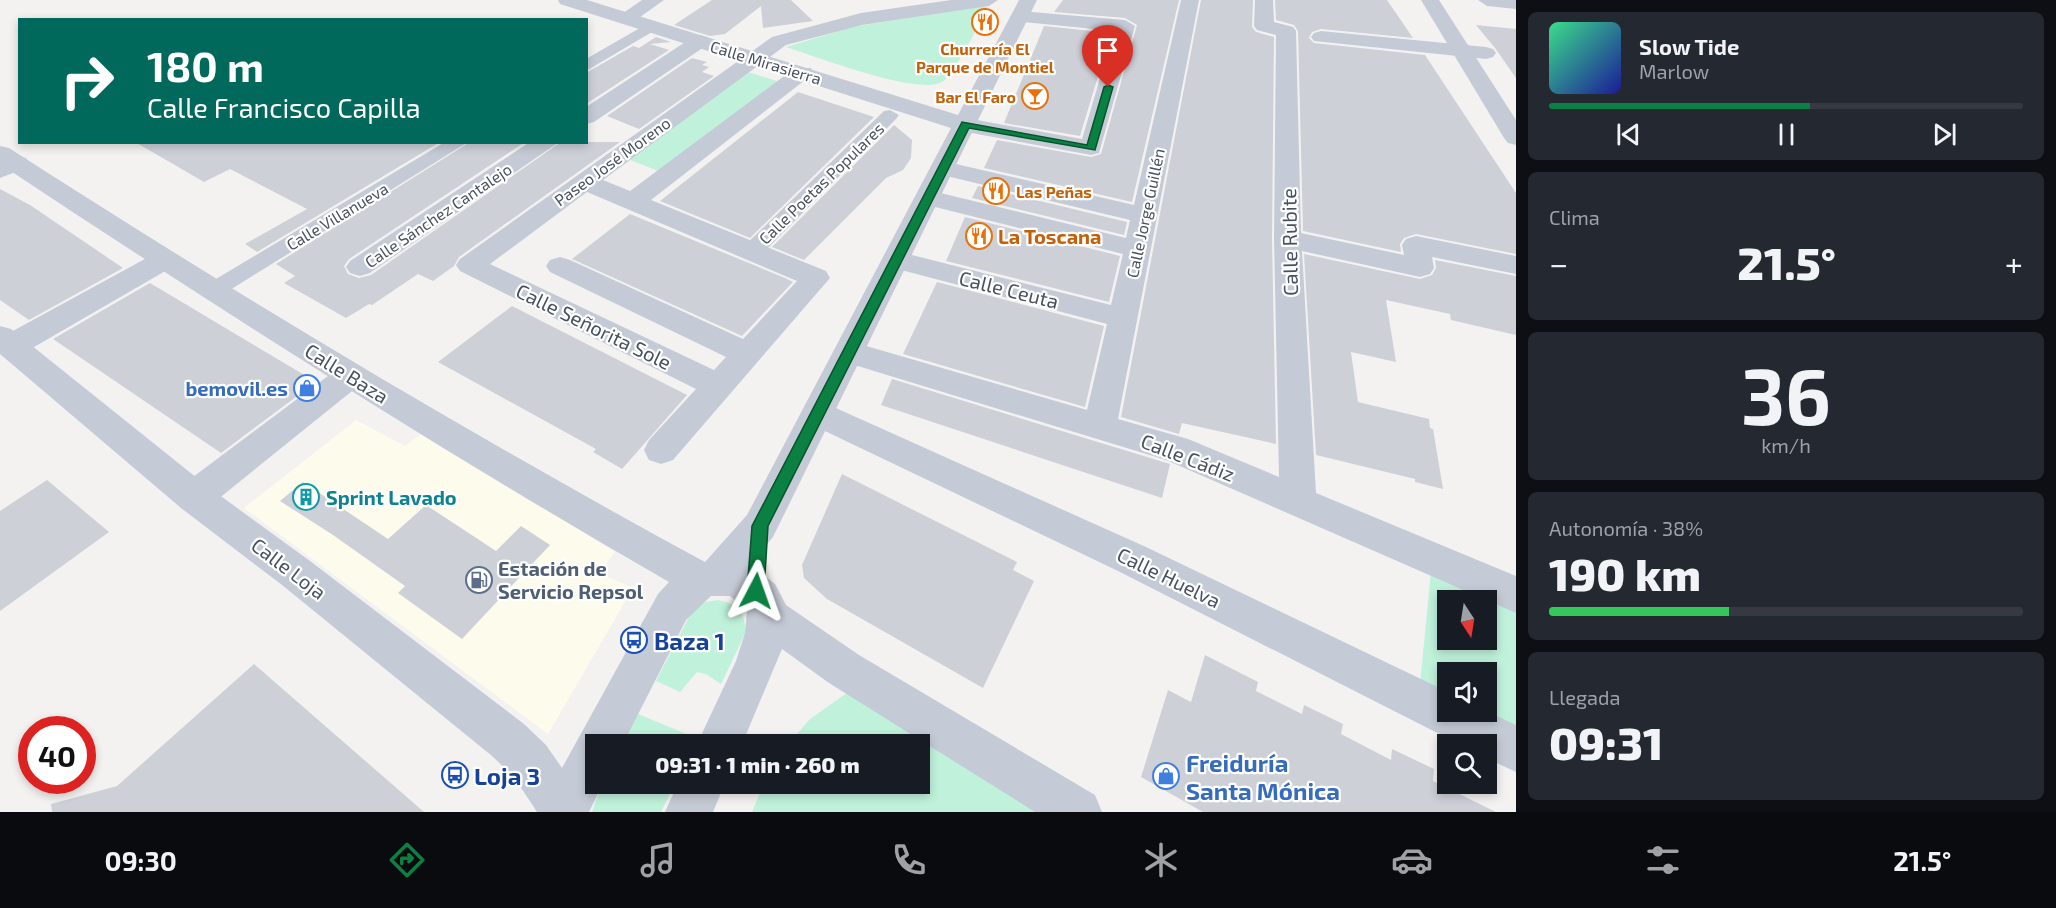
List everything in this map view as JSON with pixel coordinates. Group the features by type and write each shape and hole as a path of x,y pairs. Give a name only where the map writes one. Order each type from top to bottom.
{"street":[{"name":"Calle Mirasierra","path":"567,0 966,124 1091,148 1125,26 1023,5"},
{"path":"626,18 655,0"},
{"name":"Paseo José Moreno","path":"470,265 779,41 861,19 989,0"},
{"name":"Calle Jorge Guillén","path":"1100,427 1190,0"},
{"name":"Calle Rubite","path":"1264,0 1264,26 1286,31 1288,240 1298,502"},
{"path":"1430,0 1459,51 1516,138"},
{"path":"1321,37 1459,51 1492,62 1446,0"},
{"path":"1487,0 1516,3"},
{"path":"844,2 861,19"},
{"path":"604,734 672,607 686,590 709,579 760,526 966,124 1023,5"},
{"path":"588,65 652,26"},
{"path":"588,116 700,41"},
{"path":"632,202 803,73"},
{"name":"Calle Poetas Populares","path":"752,251 890,115"},
{"name":"Calle Villanueva","path":"214,290 456,144"},
{"name":"Calle Sánchez Cantalejo","path":"360,267 544,144"},
{"name":"Calle Baza","path":"6,162 351,375 605,528 709,579 735,579 762,604 844,669 1078,812"},
{"path":"943,168 1144,215"},
{"path":"583,182 816,278 661,450"},
{"path":"928,198 1137,249"},
{"path":"1288,240 1420,268 1416,245 1516,265"},
{"path":"6,341 164,260"},
{"name":"Calle Ceuta","path":"896,260 1123,318"},
{"name":"Calle Señorita Sole","path":"470,265 718,386"},
{"name":"Calle Señorita Sole","path":"560,266 747,354"},
{"name":"Calle Loja","path":"6,341 194,497 296,573 508,740 530,761 564,812"},
{"name":"Calle Cádiz","path":"849,352 1176,449 1516,595"},
{"path":"194,497 351,375"},
{"name":"Calle Huelva","path":"818,413 1132,559 1516,748"},
{"path":"723,734 763,642 760,526"},
{"path":"564,812 585,771"},
{"path":"689,812 697,794"}],"shaded area":[{"name":"Estación de Servicio Repsol","path":"356,420 405,446 422,433 615,552 599,573 633,588 548,734 244,508"}],"green space":[{"path":"988,7 960,59 942,82 930,85 912,84 866,73 786,47 852,27"},
{"path":"745,71 783,83 663,173 623,157"},
{"path":"1431,571 1475,590 1437,590 1437,650 1497,650 1497,600 1516,608 1516,728 1497,719 1497,662 1437,662 1437,692 1420,684"},
{"path":"718,600 731,604 739,611 745,627 745,634 721,684 706,674 697,672 680,692 656,681 691,613 705,602"},
{"path":"854,688 928,734 797,734 810,719"},
{"path":"638,714 686,734 627,734"},
{"path":"930,735 1054,812 752,812 759,794 930,794"},
{"path":"598,794 670,794 661,812 592,812"}],"building":[{"path":"712,0 791,0 813,21 763,28 761,6 725,34 710,36 674,25"},
{"path":"1063,0 1179,0 1132,202 984,168 997,140 1091,157 1101,154 1137,25 1125,18 1054,12"},
{"path":"1201,0 1253,0 1252,27 1256,32 1274,37 1272,239 1276,444 1182,423 1179,434 1121,417"},
{"path":"1275,0 1387,0 1413,38 1321,29 1312,32 1309,38 1314,43 1425,55 1516,193 1516,254 1416,234 1404,238 1400,244 1401,252 1303,231 1298,31 1294,25 1276,20"},
{"path":"1476,25 1516,29 1516,78 1495,48"},
{"path":"1044,26 1111,33 1080,136 1004,123"},
{"path":"656,37 671,42 650,44 669,50 588,103 588,72 633,46 639,48"},
{"path":"692,58 707,62 702,65 709,67 702,72 714,76 639,129 607,116"},
{"path":"798,92 874,117 750,238 660,201"},
{"path":"894,125 912,140 911,158 903,170 886,178 804,260 772,247"},
{"path":"620,142 459,257 454,266 433,281 418,274 372,305 369,304 346,318 284,283 295,276 276,264 467,144 522,144 349,259 344,266 348,274 359,278 371,275 558,144"},
{"path":"138,144 437,144 257,252 245,244 307,209 230,169 204,182"},
{"path":"978,186 1127,222 1124,235 972,198"},
{"path":"0,189 30,205 123,268 29,320 0,300"},
{"path":"630,214 793,282 742,336 572,259"},
{"path":"965,217 1120,256 1109,302 946,261"},
{"path":"1304,254 1420,279 1432,275 1436,268 1435,260 1516,276 1516,335 1451,320 1450,314 1386,300 1396,362 1351,352 1358,402 1429,419 1430,428 1433,429 1443,489 1415,482 1415,479 1316,455"},
{"path":"937,282 1104,326 1085,407 903,354"},
{"path":"150,283 316,382 221,453 53,339"},
{"path":"512,306 687,395 622,469 593,452 596,449 438,362"},
{"path":"892,379 1170,464 1162,498 881,405"},
{"path":"842,474 1017,562 1013,570 1034,581 983,688 827,599 804,578 802,565"},
{"path":"47,480 109,532 0,611 0,511"},
{"path":"303,482 388,539 426,505 496,551 521,526 550,545 462,639 398,593 405,586 280,501"},
{"path":"1205,655 1258,682 1256,691 1302,714 1304,705 1343,724 1341,734 1391,760 1392,749 1434,769 1433,781 1437,783 1437,794 1459,794 1496,812 1203,812 1141,777 1168,690 1191,702"},
{"path":"254,664 424,812 52,812 51,804 88,794 96,794 96,792 117,786"}],"place":[{"name":"Churrería El Parque de Montiel","path":"985,22"},
{"name":"Bar El Faro","path":"1035,96"},
{"name":"Las Peñas","path":"996,191"},
{"name":"La Toscana","path":"979,236"},
{"name":"bemovil.es","path":"307,388"},
{"name":"Sprint Lavado","path":"306,497"},
{"name":"Estación de Servicio Repsol","path":"479,580"},
{"name":"Baza 1","path":"634,640"},
{"name":"Loja 3","path":"455,775"},
{"name":"Freiduría Santa Mónica","path":"1166,776"}],"route":[{"path":"756,591 760,526 966,124 1091,148 1108,87"}]}
